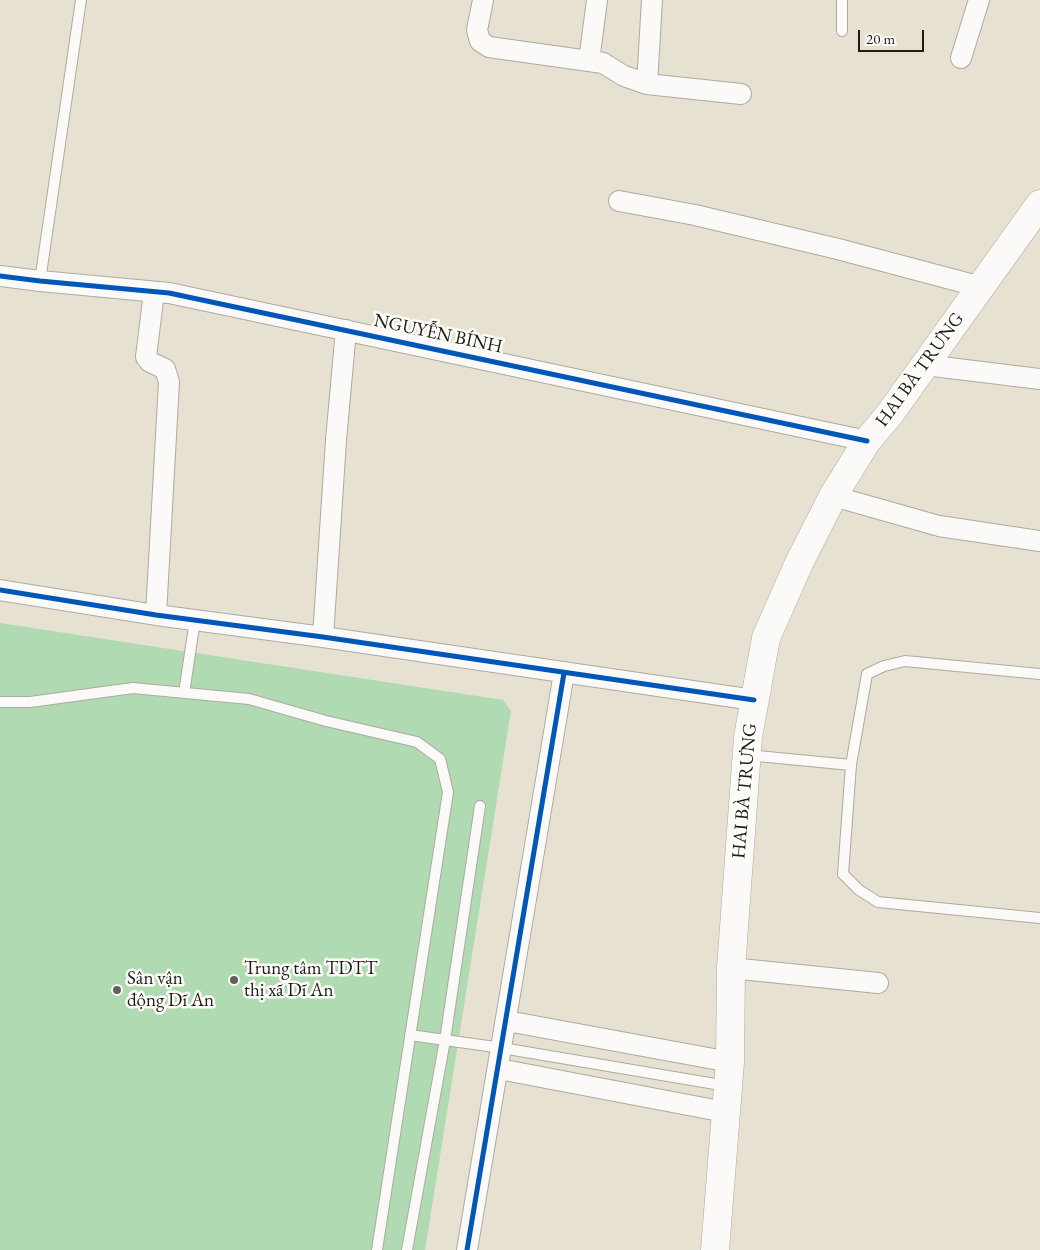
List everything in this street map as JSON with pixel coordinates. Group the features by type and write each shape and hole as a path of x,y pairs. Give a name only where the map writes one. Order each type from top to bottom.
{"main road":[{"name":"HAI BÀ TRƯNG","path":"715,1250 728,1074 731,968 748,737 766,638 799,563 833,496 867,441 890,415 1040,204"}],"street":[{"path":"483,0 477,30 480,41 489,47 603,63 624,76 647,84 742,94"},
{"path":"589,61 597,0"},
{"path":"647,84 652,0"},
{"path":"961,58 979,0"},
{"path":"619,201 695,215 828,246 981,286"},
{"name":"NGUYỄN BÍNH","path":"0,276 169,293 298,322 346,330 867,441"},
{"path":"154,292 146,357 150,362 165,369 169,382 156,614"},
{"path":"323,637 336,440 346,330"},
{"path":"925,365 1040,379"},
{"path":"833,496 939,526 1040,541"},
{"path":"0,590 195,620 754,700"},
{"path":"467,1250 499,1069 564,673"},
{"path":"731,968 878,983"},
{"path":"506,1021 728,1074"},
{"path":"499,1069 725,1112"}],"lane":[{"path":"40,281 81,0"},
{"path":"842,0 842,31"},
{"path":"184,693 195,620"},
{"path":"1040,674 904,661 884,666 867,674 851,765 843,874 859,890 878,902 1040,918"},
{"path":"0,702 30,702 133,688 249,699 326,721 417,742 440,759 448,792 383,1219 376,1250"},
{"path":"747,755 851,765"},
{"path":"407,1250 445,1040 480,806"},
{"path":"410,1035 502,1048 728,1074"}],"green space":[{"name":"Trung tâm TDTT thị xã Dĩ An","path":"0,623 503,700 511,711 425,1250 0,1250"}],"cycle path":[{"path":"0,276 169,293 867,441"},
{"path":"0,590 156,615 323,637 754,700"},
{"path":"467,1250 564,673"}],"place":[{"name":"Trung tâm TDTT thị xã Dĩ An","path":"234,980"},
{"name":"Sân vận động Dĩ An","path":"117,990"}]}
